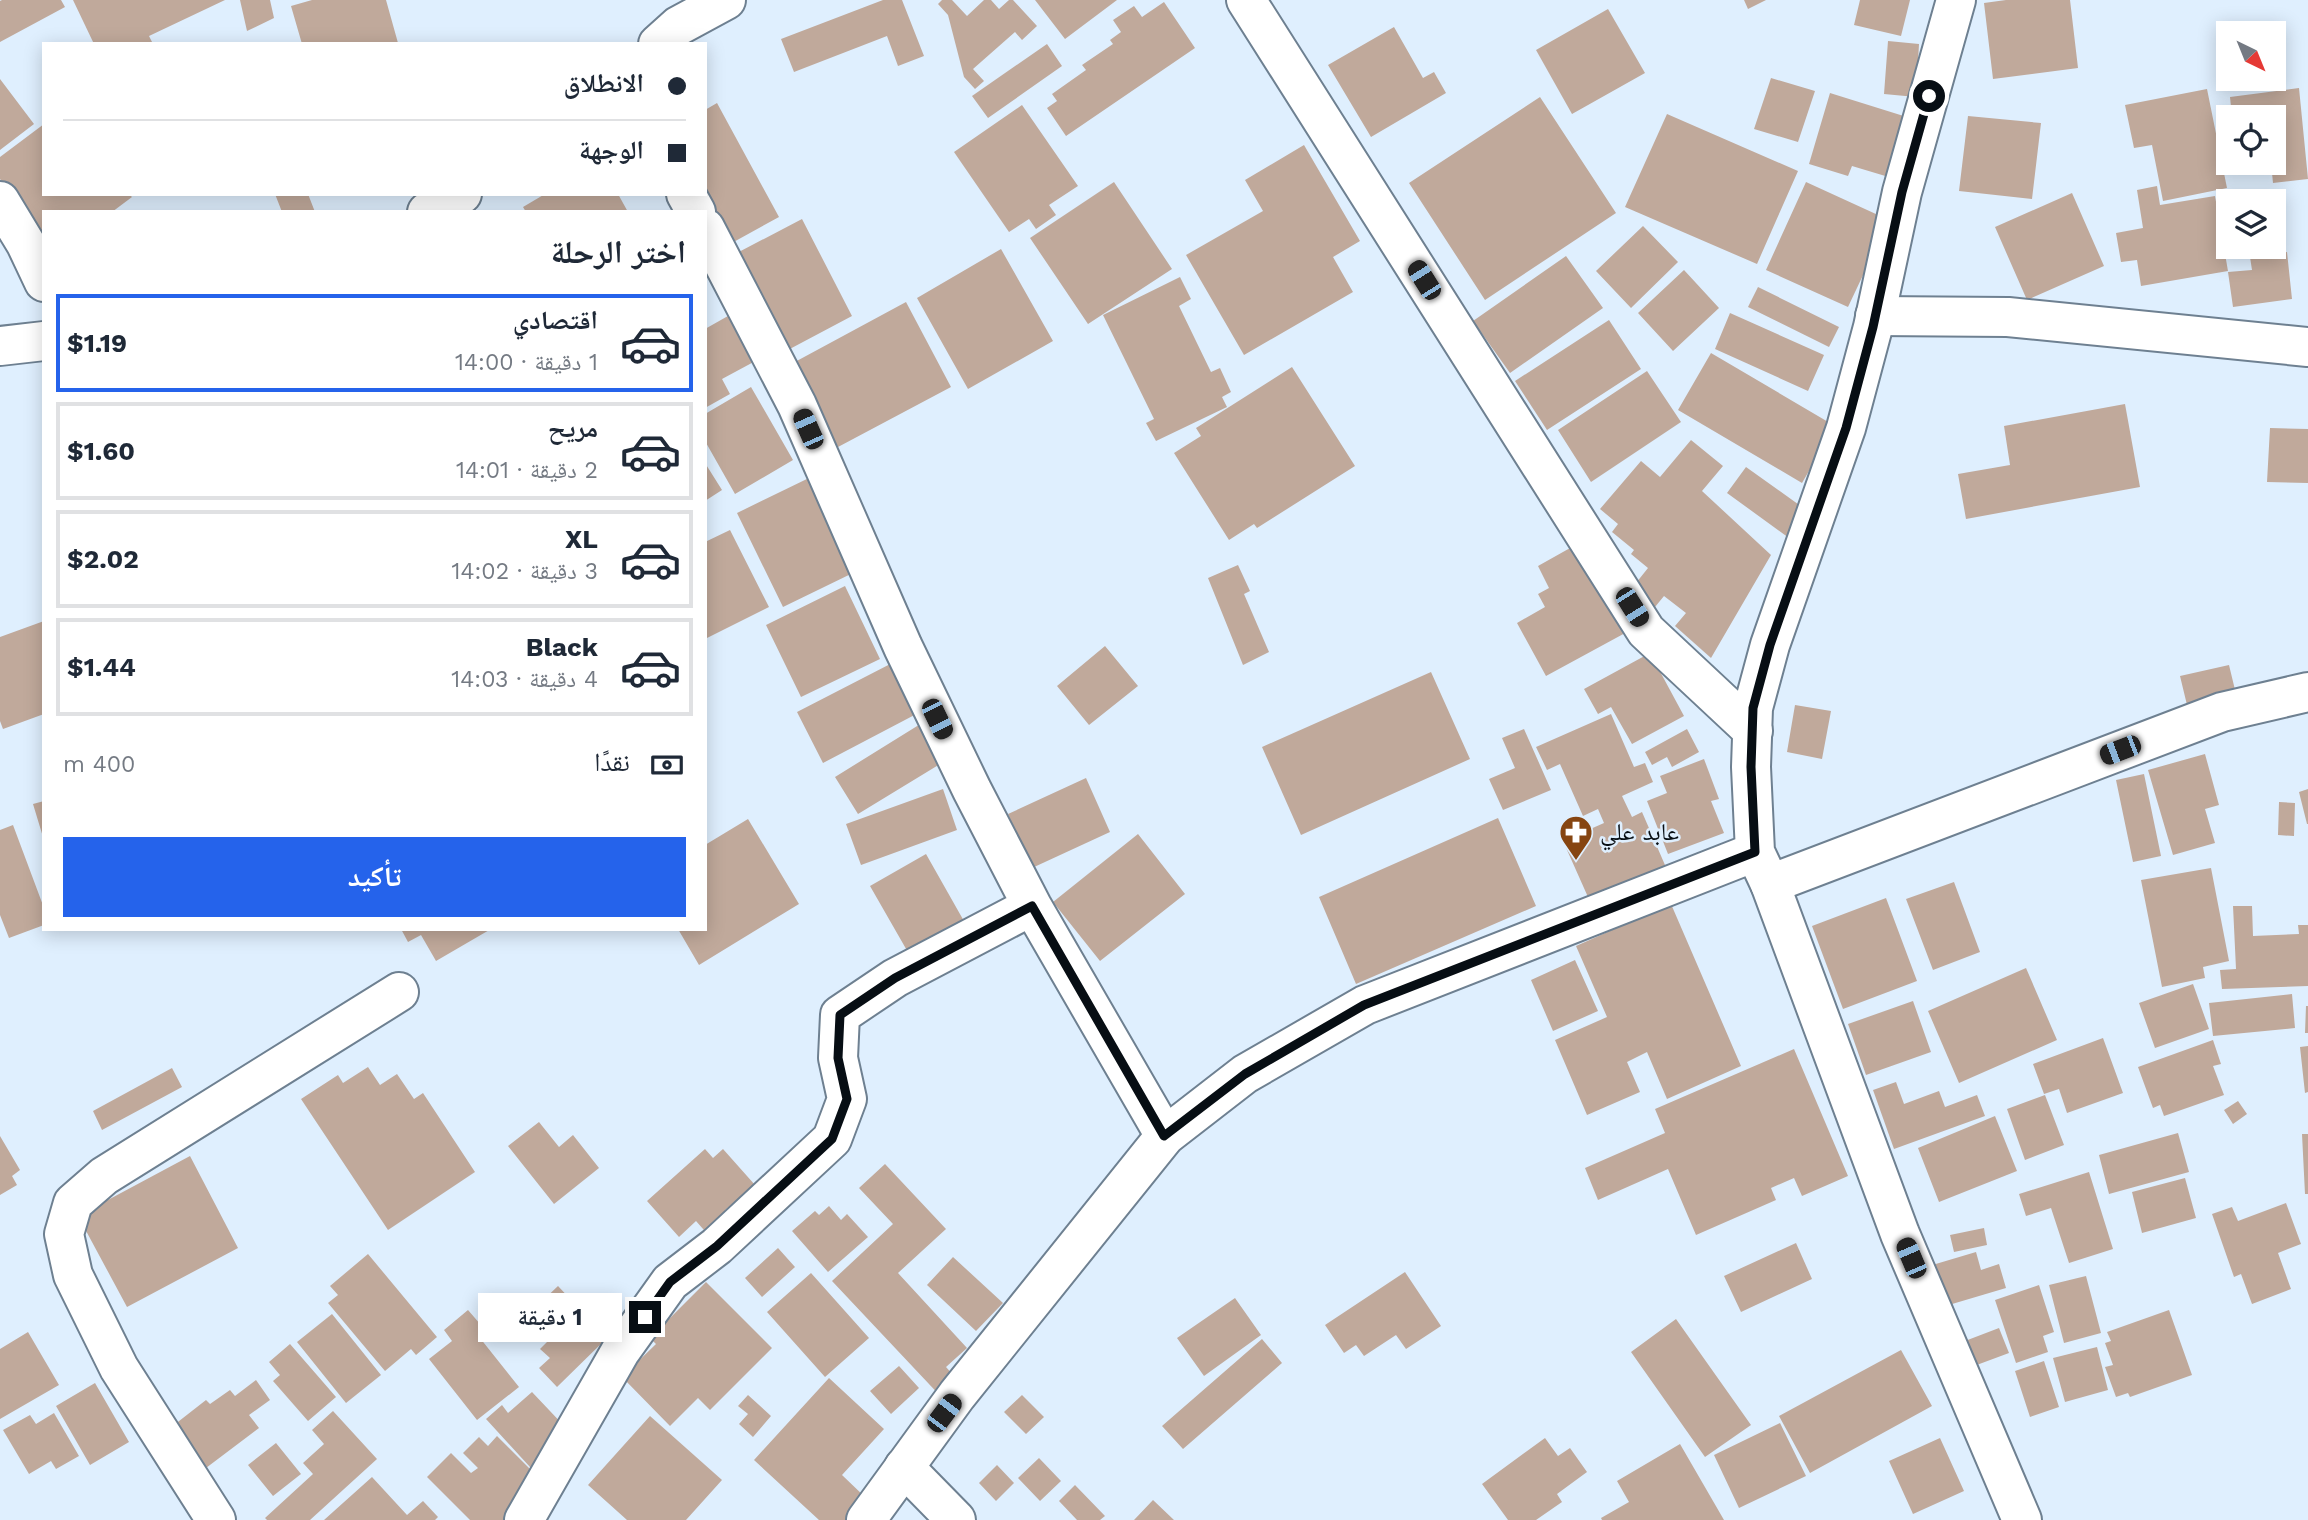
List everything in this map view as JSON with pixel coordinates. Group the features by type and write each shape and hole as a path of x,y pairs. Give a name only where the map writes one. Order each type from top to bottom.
{"street":[{"path":"660,42 678,26 726,0"},
{"path":"1247,0 1646,631 1753,731"},
{"path":"1956,0 1902,192 1875,316 1846,428 1770,645 1753,708 1751,767 1763,868 1900,1234 2022,1520"},
{"path":"431,210 458,196"},
{"path":"0,201 26,244 42,278"},
{"path":"707,232 797,405 903,647 1032,906 1164,1136"},
{"path":"1875,316 2008,317 2308,347"},
{"path":"0,346 42,341"},
{"path":"866,1520 957,1395 1164,1136 1245,1074 1364,1005 2222,712 2308,692"},
{"path":"524,1520 620,1353 670,1282 717,1246 832,1139 847,1099 838,1058 840,1015 895,978 1032,906"},
{"path":"216,1520 119,1368 72,1276 64,1234 74,1203 104,1176 399,992"},
{"path":"904,1467 956,1520"}],"building":[{"path":"2,0 61,0 65,7 0,42"},
{"path":"73,0 225,0 149,36 152,42 93,42"},
{"path":"240,0 270,0 274,18 247,31"},
{"path":"312,0 386,0 398,42 301,42 291,6"},
{"path":"883,0 902,0 924,56 898,66 887,36 794,72 781,39"},
{"path":"942,0 952,0 967,16 984,0 991,0 999,9 1009,0 1013,0 1037,26 1022,40 1015,32 973,69 984,81 975,89 964,77 948,15 938,4"},
{"path":"1035,0 1117,0 1065,39"},
{"path":"1744,0 1766,0 1748,9"},
{"path":"1860,0 1910,0 1901,36 1854,25"},
{"path":"2006,0 2070,0 2078,68 1993,79 1984,3"},
{"path":"1164,2 1195,48 1066,136 1047,108 1057,101 1052,94 1086,70 1082,65 1113,44 1110,40 1121,32 1113,20 1134,6 1142,17"},
{"path":"1608,9 1645,73 1572,114 1536,50"},
{"path":"1394,27 1423,78 1434,72 1446,93 1371,137 1328,65"},
{"path":"1888,41 1919,44 1916,97 1884,94"},
{"path":"1047,44 1062,66 988,118 972,96"},
{"path":"1771,78 1815,91 1798,142 1754,129"},
{"path":"0,79 34,124 0,150"},
{"path":"2299,88 2308,179 2273,183 2272,175 2286,175 2286,105 2231,105 2230,97"},
{"path":"2207,89 2216,134 2216,175 2224,175 2227,188 2163,201 2152,145 2134,148 2125,105"},
{"path":"1830,93 1910,118 1892,178 1852,166 1848,176 1809,164"},
{"path":"1540,97 1616,213 1485,300 1409,183"},
{"path":"717,103 779,217 730,244 706,196 707,109"},
{"path":"1022,105 1078,186 1049,205 1056,215 1036,229 1029,219 1009,232 954,152"},
{"path":"1667,114 1798,171 1757,264 1625,207"},
{"path":"1968,116 2041,123 2032,199 1959,191"},
{"path":"42,126 42,196 132,197 115,210 42,210 42,234 0,179 0,157"},
{"path":"1304,145 1360,241 1333,257 1353,292 1244,355 1186,255 1263,211 1245,180"},
{"path":"1114,182 1172,269 1088,324 1030,238"},
{"path":"1806,182 1889,220 1848,307 1766,270"},
{"path":"2157,186 2160,205 2215,196 2216,259 2226,259 2228,271 2141,286 2137,260 2121,262 2116,233 2143,228 2137,190"},
{"path":"2072,193 2104,266 2027,300 1995,227"},
{"path":"276,196 309,196 314,210 281,210"},
{"path":"542,196 619,196 627,210 525,210 523,207"},
{"path":"802,219 852,316 786,351 735,254"},
{"path":"1643,226 1678,262 1631,308 1596,271"},
{"path":"1001,249 1053,341 968,389 917,298"},
{"path":"2286,252 2292,299 2233,307 2228,272 2252,270 2250,259 2286,259"},
{"path":"1566,256 1603,308 1510,373 1473,321"},
{"path":"1684,270 1719,308 1673,351 1638,313"},
{"path":"1180,277 1191,299 1179,306 1211,372 1220,368 1231,392 1222,397 1227,407 1156,441 1146,423 1154,419 1103,315"},
{"path":"1758,287 1839,327 1829,347 1748,307"},
{"path":"906,302 951,387 838,447 793,363"},
{"path":"735,312 761,358 722,379 730,394 707,407 707,328"},
{"path":"1730,313 1824,355 1808,391 1715,349"},
{"path":"1609,320 1641,369 1547,430 1515,381"},
{"path":"1711,353 1835,426 1802,483 1678,410"},
{"path":"1292,367 1355,466 1257,528 1254,524 1229,540 1174,453 1201,436 1196,428"},
{"path":"1647,371 1681,422 1591,482 1558,430"},
{"path":"751,387 793,460 735,494 707,445 707,413"},
{"path":"2125,404 2140,487 1966,519 1958,474 2010,465 2004,426"},
{"path":"2270,428 2308,429 2308,483 2267,482"},
{"path":"1691,440 1723,466 1702,491 1771,555 1711,658 1675,626 1686,613 1664,596 1655,607 1632,588 1648,568 1631,554 1634,550 1612,532 1618,524 1600,509 1641,461 1660,477"},
{"path":"707,466 722,490 707,500"},
{"path":"1746,467 1809,512 1789,538 1727,493"},
{"path":"811,477 857,571 783,607 737,513"},
{"path":"730,530 769,607 707,638 707,541"},
{"path":"1579,543 1627,632 1546,676 1517,623 1545,607 1538,594 1549,588 1538,566"},
{"path":"1238,565 1250,591 1244,594 1269,652 1243,665 1208,578"},
{"path":"845,586 880,659 801,697 766,625"},
{"path":"42,622 42,715 3,729 0,721 0,637"},
{"path":"1105,646 1138,686 1089,725 1057,686"},
{"path":"1650,653 1684,716 1632,744 1611,707 1598,714 1584,689"},
{"path":"898,660 924,710 823,763 797,712"},
{"path":"2229,665 2236,694 2187,705 2180,676"},
{"path":"1431,672 1470,759 1301,835 1262,747"},
{"path":"1795,705 1831,711 1822,759 1787,752"},
{"path":"1611,714 1634,767 1645,763 1653,782 1622,796 1632,817 1642,812 1668,872 1592,906 1563,841 1604,823 1598,809 1583,816 1560,764 1547,770 1536,747"},
{"path":"922,723 945,761 858,814 835,777"},
{"path":"1524,729 1551,790 1503,810 1489,779 1515,768 1502,738"},
{"path":"1687,729 1699,752 1672,767 1667,757 1652,765 1645,752"},
{"path":"2205,754 2219,805 2205,809 2215,843 2173,855 2148,770"},
{"path":"1704,759 1719,799 1711,801 1724,833 1668,854 1647,801 1667,793 1660,776"},
{"path":"2144,774 2161,856 2133,862 2116,780"},
{"path":"1086,778 1110,832 1032,868 1008,814"},
{"path":"943,789 957,830 861,865 846,824"},
{"path":"2308,789 2308,824 2307,824 2299,792"},
{"path":"42,802 42,834 33,804"},
{"path":"2279,802 2295,803 2294,836 2278,835"},
{"path":"1498,818 1536,906 1356,984 1319,897"},
{"path":"748,819 799,904 699,965 679,931 707,931 707,844"},
{"path":"13,825 42,903 42,926 9,938 0,915 0,830"},
{"path":"1138,834 1185,894 1100,961 1053,902"},
{"path":"926,854 969,930 913,961 870,886"},
{"path":"2211,868 2229,961 2203,967 2205,978 2162,987 2141,880"},
{"path":"1954,882 1980,952 1933,970 1906,899"},
{"path":"1886,898 1917,981 1843,1009 1812,926"},
{"path":"1671,904 1741,1066 1667,1099 1647,1052 1627,1062 1640,1092 1587,1115 1555,1040 1607,1017 1576,946"},
{"path":"2233,906 2252,906 2253,936 2299,934 2298,925 2308,925 2308,986 2222,989 2220,970 2236,969"},
{"path":"402,931 488,931 436,961 421,935 408,942"},
{"path":"1575,960 1598,1011 1553,1031 1531,980"},
{"path":"2026,968 2057,1040 1959,1083 1928,1011"},
{"path":"2193,984 2209,1029 2155,1048 2139,1003"},
{"path":"2292,994 2295,1028 2213,1036 2209,1003"},
{"path":"1913,1001 1931,1052 1866,1075 1848,1024"},
{"path":"2308,1006 2308,1033 2305,1033"},
{"path":"2103,1038 2123,1093 2067,1113 2059,1089 2044,1094 2033,1064"},
{"path":"2213,1040 2221,1064 2213,1066 2224,1095 2164,1116 2160,1105 2153,1108 2138,1067"},
{"path":"2308,1046 2308,1092 2305,1093 2300,1047"},
{"path":"1794,1049 1848,1176 1802,1196 1794,1178 1771,1188 1776,1200 1696,1235 1668,1169 1598,1200 1585,1168 1665,1133 1655,1109"},
{"path":"368,1067 380,1085 397,1074 414,1099 423,1093 475,1172 388,1230 301,1099 338,1075 343,1083"},
{"path":"172,1068 182,1087 102,1130 93,1111"},
{"path":"1896,1082 1904,1104 1939,1091 1945,1107 1977,1095 1985,1116 1894,1149 1873,1090"},
{"path":"2045,1095 2064,1145 2025,1160 2007,1109"},
{"path":"2238,1101 2247,1114 2233,1124 2224,1110"},
{"path":"1995,1116 2017,1171 1939,1202 1918,1148"},
{"path":"539,1122 559,1147 573,1135 599,1168 554,1204 508,1146"},
{"path":"2178,1133 2189,1172 2109,1194 2099,1155"},
{"path":"2302,1134 2308,1134 2308,1194 2305,1194"},
{"path":"0,1136 20,1170 12,1176 17,1185 0,1195"},
{"path":"705,1149 713,1158 723,1149 755,1185 725,1210 733,1218 711,1238 696,1221 679,1237 647,1201"},
{"path":"190,1156 238,1248 127,1307 78,1216"},
{"path":"885,1164 946,1229 898,1273 967,1348 946,1367 962,1385 945,1401 832,1281 893,1224 859,1188"},
{"path":"2089,1172 2113,1249 2069,1263 2051,1208 2026,1216 2019,1194"},
{"path":"2185,1178 2196,1218 2142,1233 2132,1192"},
{"path":"2286,1203 2301,1244 2278,1253 2291,1289 2252,1304 2241,1274 2234,1277 2212,1214 2232,1207 2238,1221"},
{"path":"829,1206 841,1220 847,1214 868,1237 828,1272 792,1231 815,1211 819,1215"},
{"path":"1984,1228 1987,1245 1954,1252 1950,1235"},
{"path":"1796,1243 1812,1279 1741,1312 1724,1276"},
{"path":"778,1248 795,1267 762,1297 745,1278"},
{"path":"1976,1252 1981,1270 1999,1264 2006,1288 1942,1307 1929,1266"},
{"path":"368,1254 437,1337 416,1355 411,1349 385,1371 328,1303 338,1295 330,1286"},
{"path":"953,1257 1003,1303 976,1331 927,1285"},
{"path":"1405,1272 1441,1326 1406,1349 1396,1335 1364,1356 1356,1345 1344,1353 1325,1325"},
{"path":"811,1273 869,1338 825,1377 767,1312"},
{"path":"2086,1276 2101,1333 2064,1343 2049,1285"},
{"path":"706,1282 772,1348 710,1410 698,1398 670,1426 622,1377 656,1344 650,1338"},
{"path":"2039,1285 2054,1332 2043,1336 2048,1352 2016,1363 1995,1300"},
{"path":"558,1286 607,1338 557,1387 539,1368 550,1358 540,1349 560,1329 537,1306"},
{"path":"1235,1298 1261,1335 1204,1376 1177,1338"},
{"path":"468,1310 487,1332 480,1338 519,1387 477,1420 429,1359 452,1341 444,1330"},
{"path":"2169,1310 2192,1375 2130,1397 2128,1393 2116,1397 2105,1367 2113,1365 2105,1343 2111,1341 2107,1332"},
{"path":"332,1314 381,1375 346,1403 297,1342"},
{"path":"1676,1319 1751,1425 1705,1457 1631,1352"},
{"path":"1999,1328 2009,1353 1974,1366 1965,1341"},
{"path":"28,1332 59,1385 0,1419 0,1349"},
{"path":"1262,1339 1282,1363 1183,1449 1162,1426"},
{"path":"290,1344 336,1397 308,1421 273,1381 280,1375 269,1362"},
{"path":"2097,1347 2108,1390 2065,1402 2053,1358"},
{"path":"1901,1350 1932,1406 1810,1473 1779,1416"},
{"path":"2044,1361 2059,1407 2030,1417 2015,1371"},
{"path":"899,1366 919,1388 891,1414 870,1391"},
{"path":"829,1378 884,1429 842,1475 866,1498 845,1520 819,1520 754,1460"},
{"path":"256,1380 270,1400 249,1415 259,1428 206,1468 174,1425 206,1400 210,1404 230,1390 235,1396"},
{"path":"95,1383 129,1442 90,1465 56,1406"},
{"path":"532,1392 567,1429 541,1479 486,1419 502,1405 508,1413"},
{"path":"748,1395 771,1416 753,1437 739,1424 748,1414 738,1406"},
{"path":"1022,1395 1044,1417 1026,1434 1004,1412"},
{"path":"333,1411 377,1459 310,1520 267,1520 265,1518 313,1474 303,1463 324,1444 312,1430"},
{"path":"54,1413 79,1456 56,1469 51,1461 29,1474 3,1430 30,1415 36,1424"},
{"path":"650,1416 722,1480 686,1520 627,1520 588,1485"},
{"path":"1780,1423 1806,1476 1739,1508 1714,1455"},
{"path":"497,1436 539,1478 504,1520 470,1520 427,1477 451,1453 471,1473 478,1468 463,1453 479,1437 488,1446"},
{"path":"1545,1438 1558,1456 1570,1448 1587,1472 1557,1494 1562,1502 1536,1520 1508,1520 1482,1484"},
{"path":"1940,1438 1964,1491 1913,1514 1889,1461"},
{"path":"276,1443 301,1474 273,1496 248,1465"},
{"path":"1680,1444 1724,1520 1602,1520 1601,1518 1629,1502 1617,1481"},
{"path":"1039,1458 1061,1481 1040,1501 1018,1478"},
{"path":"997,1465 1014,1483 996,1501 979,1483"},
{"path":"372,1477 407,1515 423,1501 438,1517 435,1520 324,1520"},
{"path":"1075,1485 1105,1516 1100,1520 1077,1520 1059,1501"},
{"path":"1153,1500 1174,1520 1134,1520"}],"place":[{"name":"عابد علي","path":"1576,862"}],"route":[{"path":"645,1317 670,1282 717,1246 832,1139 847,1099 838,1058 840,1015 895,978 1032,906 1164,1136 1245,1074 1364,1005 1755,852 1751,767 1753,708 1770,645 1846,428 1873,327 1902,192 1929,96"}]}
